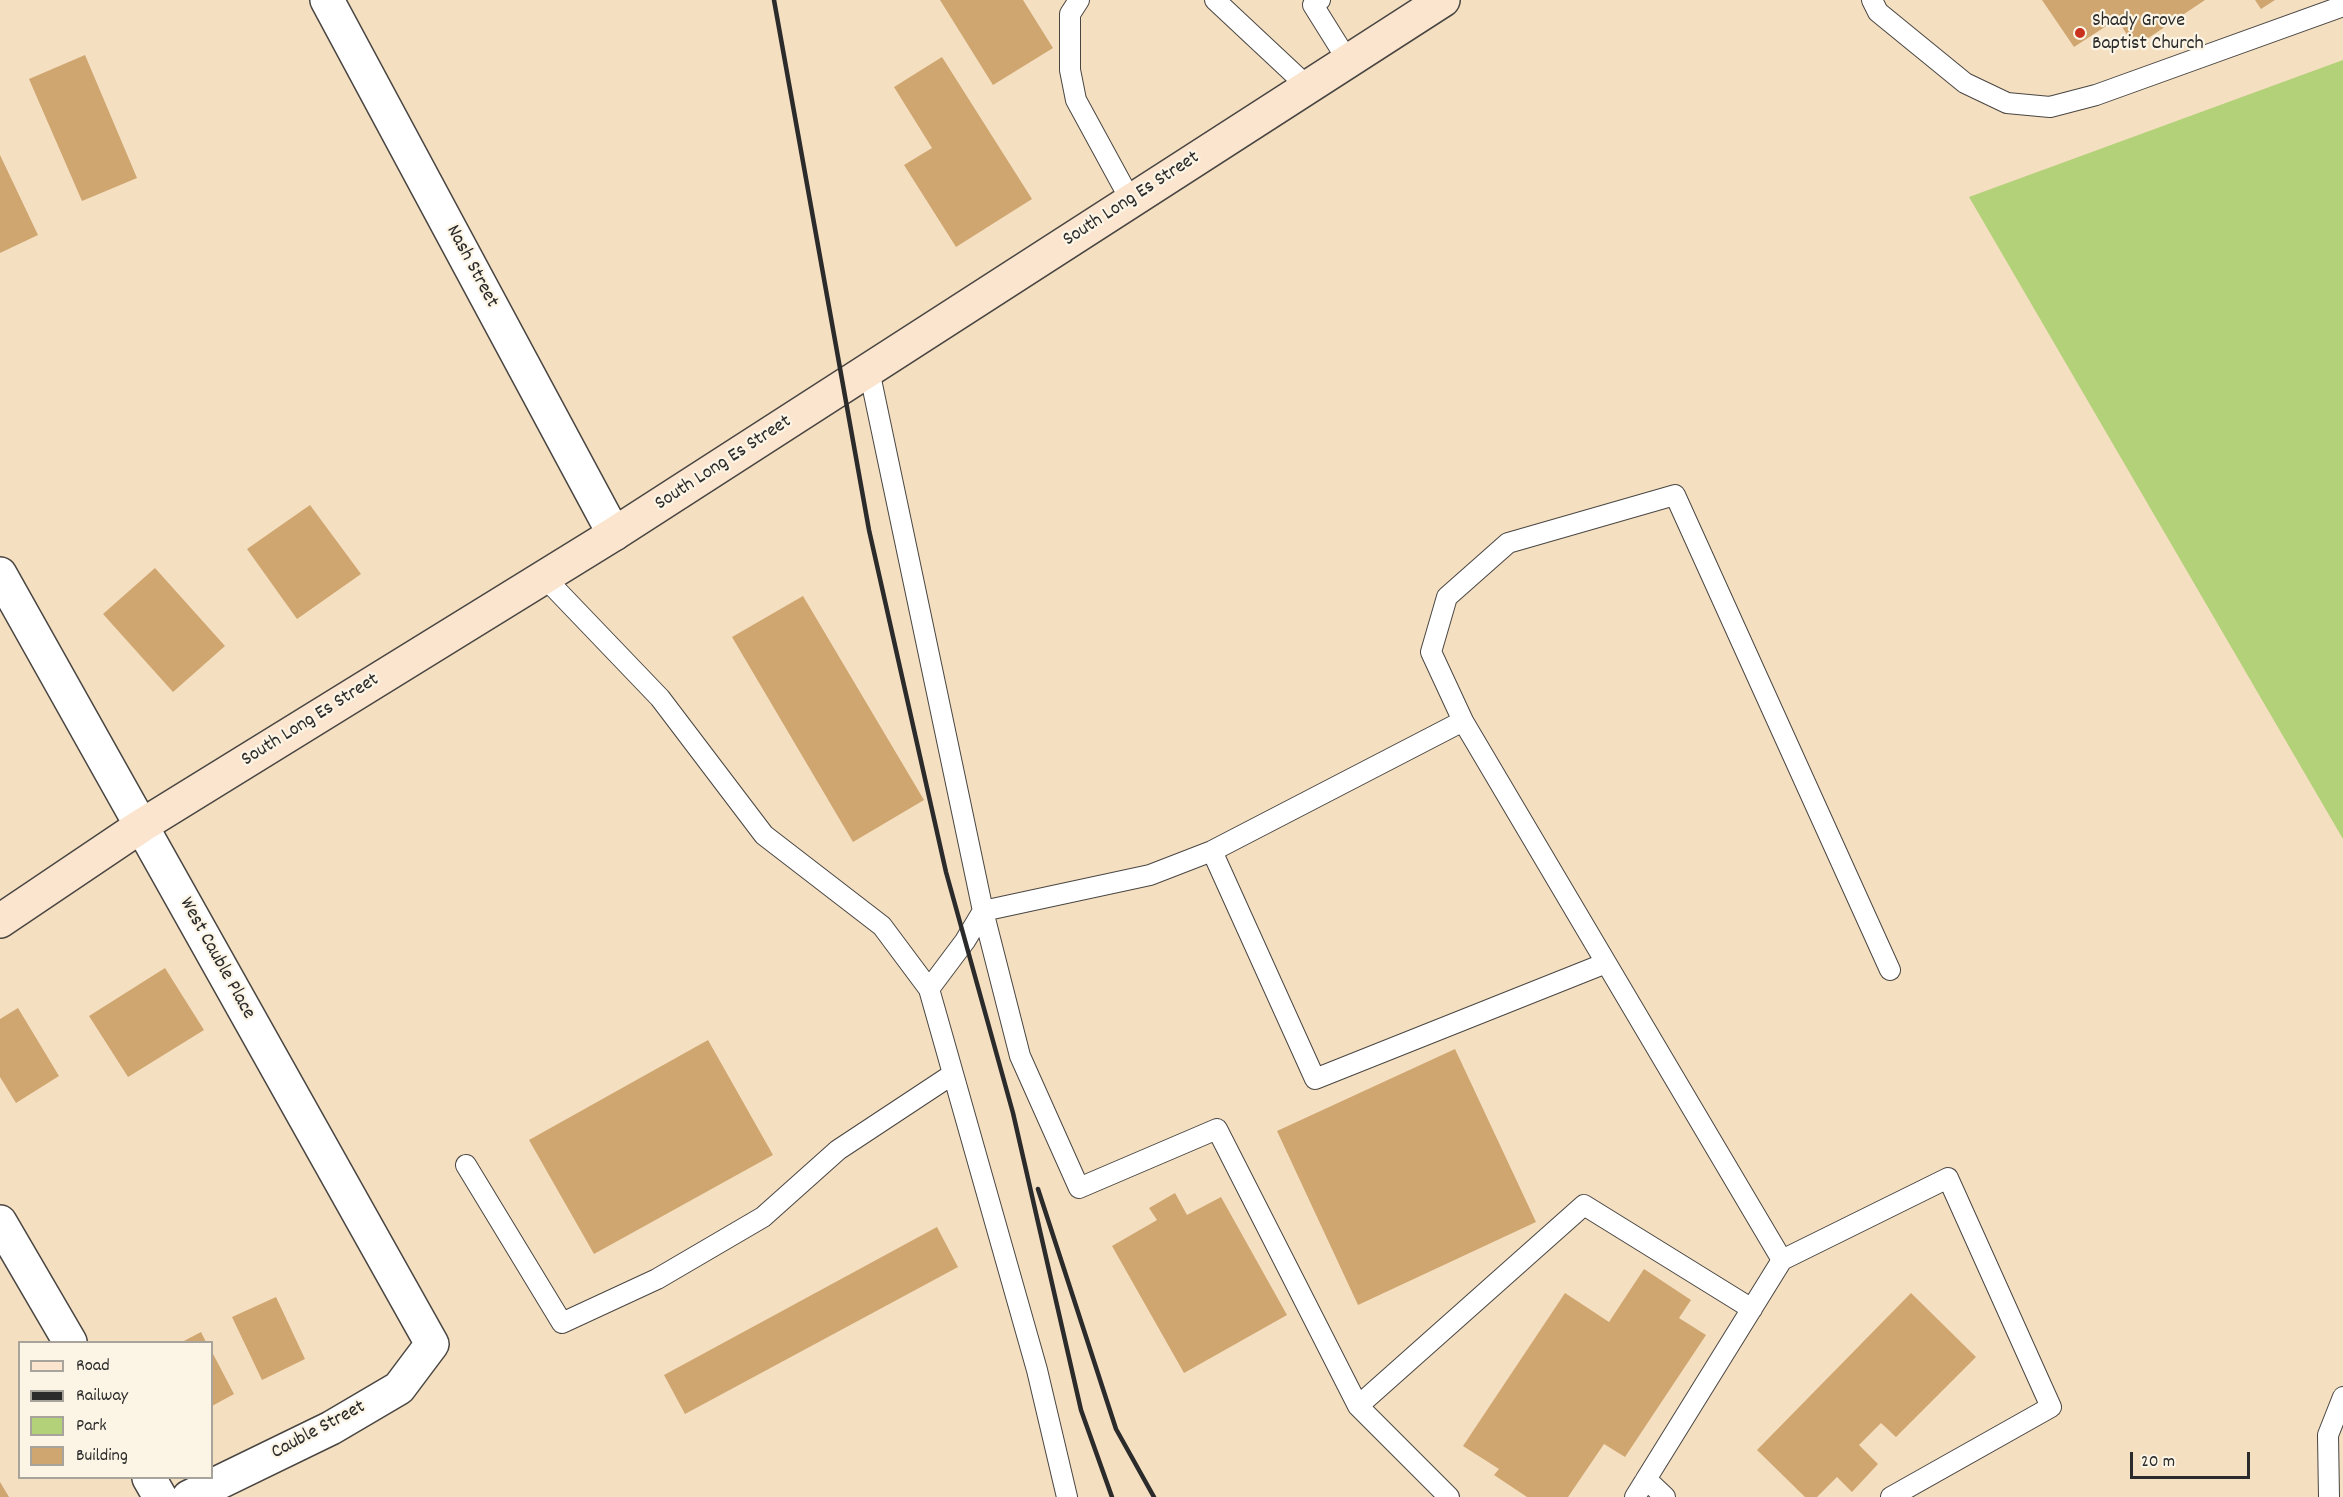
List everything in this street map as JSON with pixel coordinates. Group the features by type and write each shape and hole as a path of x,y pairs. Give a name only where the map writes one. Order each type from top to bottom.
{"street":[{"name":"Nash Street","path":"327,0 614,534"},
{"name":"South Long Es Street","path":"0,921 141,826 545,578 1443,0"},
{"name":"West Cauble Place","path":"0,574 432,1344"},
{"path":"0,1222 69,1341"},
{"name":"Cauble Street","path":"189,1497 331,1428 399,1388 432,1344"},
{"path":"150,1479 160,1497"}],"lane":[{"path":"1079,0 1070,14 1070,70 1076,100 1131,201"},
{"path":"1215,0 1308,87"},
{"path":"1320,0 1313,5 1348,61"},
{"path":"1872,0 1878,12 1965,83 2007,103 2050,107 2096,95 2343,6"},
{"path":"869,370 983,911 1020,1056 1079,1188 1217,1129 1358,1406 1449,1497"},
{"path":"1782,1260 1462,721 1431,652 1447,597 1508,543 1675,495 1890,970"},
{"path":"545,578 660,698 764,835 882,926 929,989 1037,1370 1067,1497"},
{"path":"929,989 965,941 983,911 1150,875 1212,851 1462,721"},
{"path":"1212,851 1315,1079 1605,963"},
{"path":"466,1165 562,1323 657,1279 763,1217 838,1150 953,1074"},
{"path":"1635,1497 1782,1260 1948,1178 2051,1407 1891,1497"},
{"path":"1358,1406 1584,1205 1752,1309"},
{"path":"2329,1497 2328,1435 2343,1397"},
{"path":"1646,1479 1665,1497"}],"green space":[{"path":"2343,60 2343,839 1969,197"}],"building":[{"path":"940,0 1023,0 1053,48 993,85"},
{"name":"Shady Grove Baptist Church","path":"2042,0 2205,0 2135,47 2117,19 2074,47"},
{"name":"Shady Grove Baptist Church","path":"2255,0 2275,0 2261,9"},
{"path":"85,55 137,178 82,201 29,79"},
{"path":"942,57 1032,199 956,247 904,165 932,148 894,87"},
{"path":"0,155 38,235 0,253"},
{"path":"310,505 361,574 297,619 247,549"},
{"path":"155,568 225,646 173,692 103,614"},
{"path":"803,596 924,800 853,842 732,637"},
{"path":"165,968 204,1030 128,1077 89,1016"},
{"path":"18,1008 59,1076 16,1103 0,1077 0,1019"},
{"path":"708,1040 773,1155 594,1254 529,1140"},
{"path":"1455,1049 1536,1222 1358,1305 1277,1131"},
{"path":"1175,1193 1187,1215 1221,1197 1287,1315 1184,1373 1112,1246 1157,1220 1149,1208"},
{"path":"937,1227 958,1267 685,1414 664,1375"},
{"path":"1644,1269 1691,1300 1679,1318 1706,1335 1625,1457 1604,1444 1568,1497 1527,1497 1494,1475 1499,1469 1463,1446 1565,1293 1609,1322"},
{"path":"1911,1293 1976,1357 1896,1437 1881,1423 1859,1445 1878,1464 1852,1492 1837,1477 1817,1497 1805,1497 1757,1450"},
{"path":"276,1297 305,1359 262,1380 232,1317"},
{"path":"201,1332 206,1341 184,1341"},
{"path":"213,1354 234,1394 213,1405"},
{"path":"0,1482 9,1497 0,1497"}],"railway":[{"path":"774,0 869,530 946,872 1013,1113 1081,1410 1112,1497"},
{"path":"1038,1189 1116,1429 1154,1497"}],"place":[{"name":"Shady Grove Baptist Church","path":"2080,33"}]}
